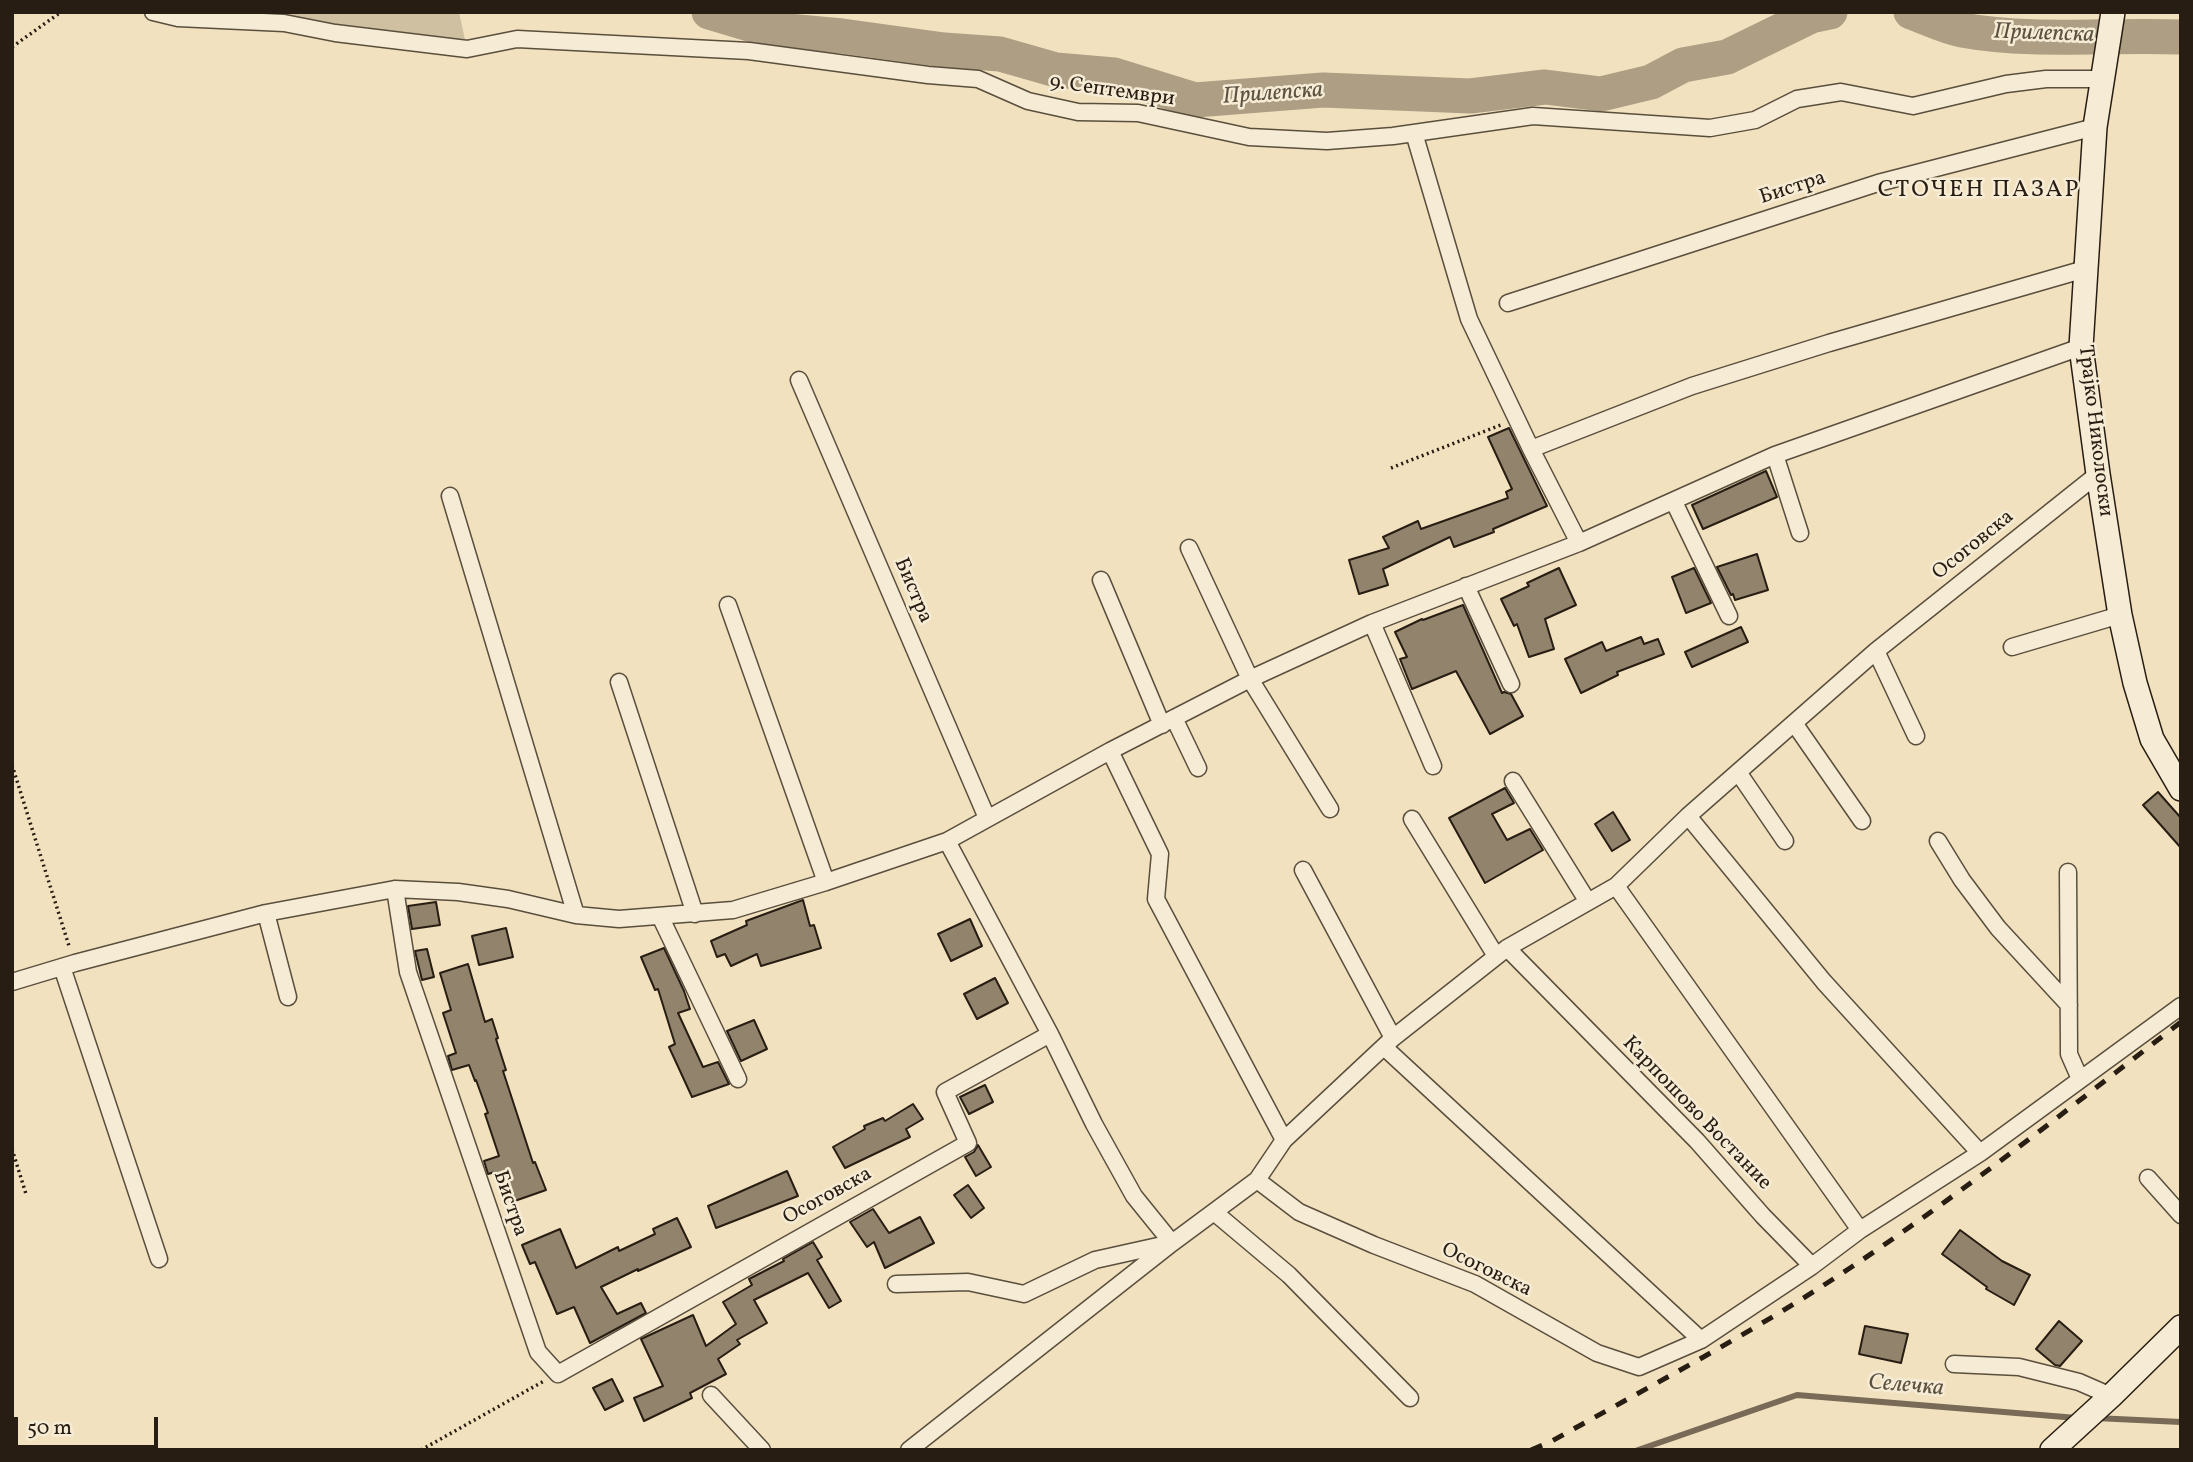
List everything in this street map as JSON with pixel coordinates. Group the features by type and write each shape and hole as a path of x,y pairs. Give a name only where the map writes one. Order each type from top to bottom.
{"main road":[{"name":"Трајко Николоски","path":"2113,12 2095,127 2081,346 2120,615 2135,683 2152,739 2181,789"},
{"path":"2052,1450 2181,1327"}],"street":[{"name":"9. Септември","path":"153,12 178,18 284,23 335,33 467,49 517,39 749,51 978,79 1028,101 1078,111 1138,113 1249,137 1327,141 1414,133 1533,116 1710,128 1755,120 1797,99 1841,92 1913,106 2006,84 2046,79 2104,79"},
{"name":"Бистра","path":"1508,303 1878,183 2095,127"},
{"path":"1414,133 1469,319 1516,419 1580,543"},
{"path":"1531,449 1705,382 2085,269"},
{"path":"12,982 266,913 395,889 458,892 508,899 576,915 619,919 733,910 826,882 947,841 1110,751 1250,679 1372,623 1580,543 1775,455 2081,346"},
{"name":"Бистра","path":"799,380 987,818"},
{"path":"1775,455 1800,533"},
{"name":"Осоговска","path":"909,1450 1172,1243 1257,1180 1284,1140 1388,1042 1502,952 1616,887 1688,816 1876,651 2098,474"},
{"path":"450,496 576,915"},
{"path":"1674,502 1729,616"},
{"path":"1189,548 1250,679 1330,809"},
{"path":"1101,580 1168,722 1198,768"},
{"path":"1466,586 1511,684"},
{"path":"728,605 826,882"},
{"path":"2012,647 2120,615"},
{"path":"1372,623 1433,766"},
{"path":"1876,651 1916,736"},
{"path":"619,682 695,914"},
{"path":"1794,723 1861,821"},
{"path":"1110,751 1160,854 1156,899 1284,1140"},
{"path":"1738,772 1785,841"},
{"path":"1513,781 1588,902"},
{"path":"1688,816 1824,982 1980,1153"},
{"path":"1412,819 1502,952"},
{"path":"947,841 1134,1196 1172,1243"},
{"path":"1938,841 1962,880 1998,928 2069,1005"},
{"path":"1303,870 1388,1042 1701,1340"},
{"path":"2068,872 2069,1054 2080,1079"},
{"path":"1616,887 1860,1230"},
{"name":"Бистра","path":"395,889 408,972 433,1050 538,1352 558,1374"},
{"path":"266,913 288,997"},
{"path":"660,916 738,1079"},
{"name":"Карпошово Востание","path":"1502,952 1697,1141 1763,1216 1812,1266"},
{"path":"68,965 159,1259"},
{"path":"1812,1266 1860,1230 1980,1153 2181,1006"},
{"name":"Осоговска","path":"558,1374 968,1143 945,1092 1049,1034"},
{"path":"2148,1178 2181,1215"},
{"name":"Осоговска","path":"1257,1180 1299,1212 1374,1245 1475,1284 1597,1353 1639,1367 1701,1340 1812,1266"},
{"path":"1214,1212 1289,1275 1410,1398"},
{"name":"Осоговска","path":"896,1284 968,1282 1024,1294 1095,1260 1172,1243"},
{"path":"1954,1364 2019,1367 2079,1382 2111,1396"},
{"path":"711,1395 762,1450"}],"path":[{"path":"12,47 61,12"},
{"path":"1391,468 1516,419"},
{"path":"12,765 68,965"},
{"path":"12,1149 26,1194"},
{"path":"421,1450 558,1374"}],"shaded area":[{"path":"153,12 459,12 467,49"}],"building":[{"path":"1509,428 1547,506 1493,529 1494,532 1454,547 1450,537 1383,569 1388,585 1359,594 1349,560 1389,548 1383,537 1418,521 1421,529 1508,498 1506,492 1512,489 1488,437"},
{"path":"1766,471 1777,497 1703,529 1692,505"},
{"path":"1757,554 1768,590 1735,600 1717,567"},
{"path":"1559,568 1576,605 1545,619 1554,649 1529,657 1517,624 1514,626 1501,599"},
{"path":"1694,568 1711,603 1686,613 1672,577"},
{"path":"1463,605 1502,693 1511,694 1523,716 1490,734 1456,671 1412,689 1400,659 1407,657 1395,632 1422,619"},
{"path":"1741,627 1748,642 1692,667 1685,652"},
{"path":"1641,637 1644,644 1658,639 1664,654 1617,672 1618,675 1581,693 1565,659 1602,642 1606,651"},
{"path":"1505,788 1514,803 1492,814 1507,840 1530,829 1543,850 1485,883 1449,818"},
{"path":"2158,792 2181,818 2181,848 2143,805"},
{"path":"1613,812 1630,840 1612,851 1595,824"},
{"path":"803,900 810,926 814,925 821,948 761,966 757,954 731,966 725,954 717,957 711,941 747,925 746,921"},
{"path":"436,902 440,925 412,929 408,906"},
{"path":"970,919 982,946 951,961 938,934"},
{"path":"506,928 513,957 479,965 472,936"},
{"path":"664,948 690,1009 678,1013 703,1067 718,1062 729,1084 692,1097 669,1047 675,1044 658,989 655,990 641,957"},
{"path":"427,949 434,977 422,980 415,951"},
{"path":"468,964 485,1022 492,1019 506,1070 503,1071 533,1163 535,1162 546,1190 506,1204 495,1172 488,1174 484,1161 499,1156 476,1080 469,1065 452,1070 448,1056 456,1053 443,1013 451,1010 440,973"},
{"path":"995,978 1008,1003 977,1019 964,994"},
{"path":"754,1020 767,1049 741,1061 727,1031"},
{"path":"985,1085 993,1102 969,1114 960,1097"},
{"path":"913,1104 923,1119 906,1129 910,1137 845,1168 833,1147 865,1129 864,1126 883,1118 885,1121"},
{"path":"978,1145 991,1167 976,1176 965,1157 974,1152"},
{"path":"787,1171 798,1196 716,1228 708,1206"},
{"path":"968,1185 984,1208 971,1218 954,1195"},
{"path":"873,1209 889,1233 920,1217 934,1243 885,1268 874,1242 867,1247 850,1222"},
{"path":"677,1218 691,1247 601,1287 617,1314 641,1303 646,1313 590,1343 574,1307 557,1314 535,1262 530,1264 522,1245 560,1229 576,1268 618,1247 619,1251 655,1234 653,1229"},
{"path":"1960,1230 2002,1261 2030,1275 2014,1305 1986,1289 1987,1287 1942,1254"},
{"path":"813,1242 822,1257 817,1260 841,1301 829,1308 808,1273 754,1300 767,1323 737,1340 740,1344 718,1359 726,1374 690,1393 692,1398 644,1421 634,1398 663,1386 641,1339 693,1315 706,1346 736,1324 723,1302 752,1285 749,1279"},
{"path":"2059,1321 2082,1341 2060,1366 2036,1349"},
{"path":"1865,1326 1908,1334 1901,1363 1859,1354"},
{"path":"612,1379 623,1401 605,1410 593,1388"}],"waterway":[{"name":"Прилепска","path":"709,12 766,29 1000,54 1056,70 1114,75 1195,100 1323,90 1470,96 1545,87 1601,94 1651,82 1683,65 1727,57 1811,16 1830,12"},
{"name":"Прилепска","path":"1911,12 1956,29 1989,34 2044,37 2181,37"},
{"name":"Селечка","path":"1638,1450 1797,1395 2077,1418"},
{"name":"Селечка","path":"2095,1418 2181,1422"}],"railway":[{"path":"1531,1450 1702,1358 1850,1268 1976,1179 2181,1022"}],"district":[{"name":"СТОЧЕН ПАЗАР","path":"1979,192"}]}
